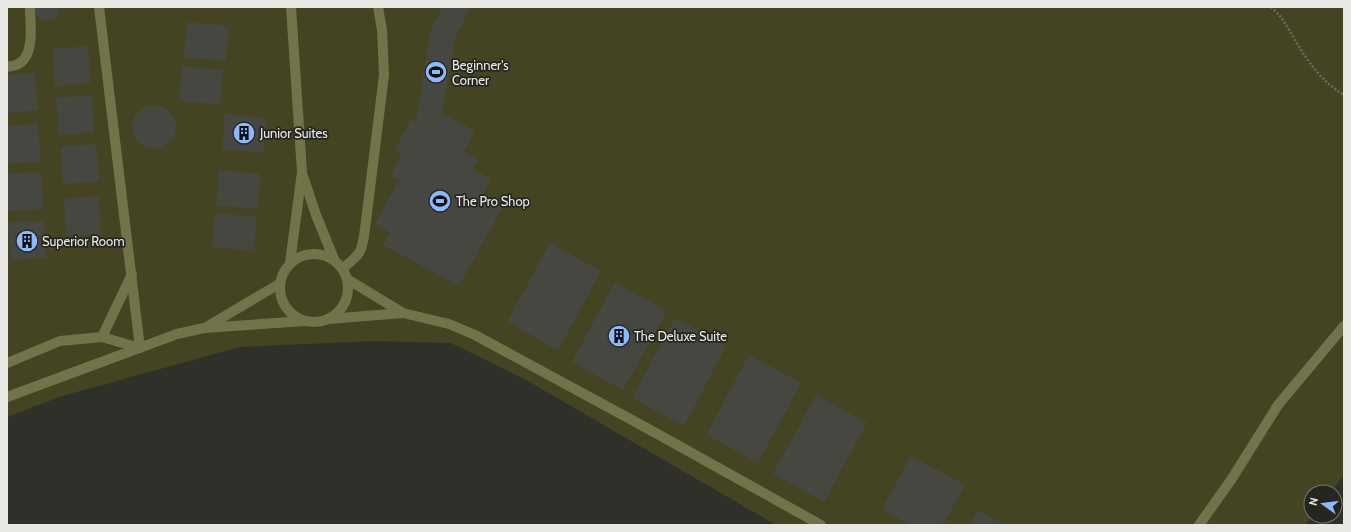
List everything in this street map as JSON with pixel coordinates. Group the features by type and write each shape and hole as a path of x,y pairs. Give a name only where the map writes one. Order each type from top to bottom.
{"lane":[{"path":"7,67 17,65 25,60 30,48 30,7"},
{"path":"99,7 140,348"},
{"path":"290,263 302,172 291,7"},
{"path":"343,268 357,257 363,245 384,75 382,30 378,7"},
{"path":"302,172 316,215 334,259"},
{"path":"305,321 294,316 285,308 280,296 279,284 283,273 290,263 300,256 311,253 323,254 334,259 343,268 347,279 349,291 345,303 338,313 328,319"},
{"path":"102,337 132,274"},
{"path":"347,279 403,313 449,324 475,334 821,525"},
{"path":"204,328 227,316 279,284"},
{"path":"7,397 177,334 204,328 305,321 317,322 328,319 403,313"},
{"path":"1198,525 1231,480 1278,405 1344,326"},
{"path":"7,363 60,341 102,337 140,348"}],"path":[{"path":"1271,7 1282,19 1305,57 1316,71 1332,88 1344,95"}],"shaded area":[{"path":"7,7 1344,7 1344,475 1337,484 1303,484 1303,524 1306,524 1305,525 776,525 528,381 451,343 373,341 240,347 62,396 7,417"}],"building":[{"path":"35,7 59,7 59,10 53,20 45,21 41,20 36,14"},
{"name":"The Pro Shop","path":"442,7 470,7 455,39 442,113 475,131 464,151 479,159 473,169 491,179 483,196 503,206 459,286 383,245 390,232 375,224 399,180 391,175 402,154 395,150 411,119 416,122 430,32"},
{"path":"187,22 229,26 226,61 184,57"},
{"path":"88,46 90,83 55,86 53,49"},
{"path":"182,66 223,70 220,104 179,101"},
{"path":"35,73 38,110 7,113 7,75"},
{"path":"92,95 94,132 59,135 56,98"},
{"path":"150,105 158,105 170,111 176,123 176,131 170,143 158,149 150,149 138,143 132,131 132,123 138,111"},
{"name":"Junior Suites","path":"225,114 266,118 263,153 222,149"},
{"path":"38,124 41,161 7,164 7,126"},
{"path":"96,144 99,181 63,184 61,147"},
{"name":"Junior Suites","path":"219,170 261,174 257,209 216,205"},
{"name":"Superior Room","path":"41,172 43,209 8,211 7,174"},
{"name":"Superior Room","path":"99,196 101,234 66,236 64,199"},
{"path":"215,213 257,217 254,251 212,247"},
{"name":"Superior Room","path":"44,221 46,258 11,260 8,223"},
{"path":"550,243 601,271 558,350 507,322"},
{"name":"The Deluxe Suite","path":"615,282 667,311 623,390 572,362"},
{"name":"The Deluxe Suite","path":"675,318 726,346 684,426 632,398"},
{"name":"The Deluxe Suite","path":"749,355 801,383 758,463 706,435"},
{"path":"816,395 867,422 824,502 773,474"},
{"path":"911,456 965,485 943,525 911,525 882,509"},
{"path":"978,510 1006,525 970,525"}],"place":[{"name":"Beginner's Corner","path":"436,72"},
{"name":"Junior Suites","path":"244,133"},
{"name":"The Pro Shop","path":"440,201"},
{"name":"Superior Room","path":"27,241"},
{"name":"The Deluxe Suite","path":"619,336"}]}
